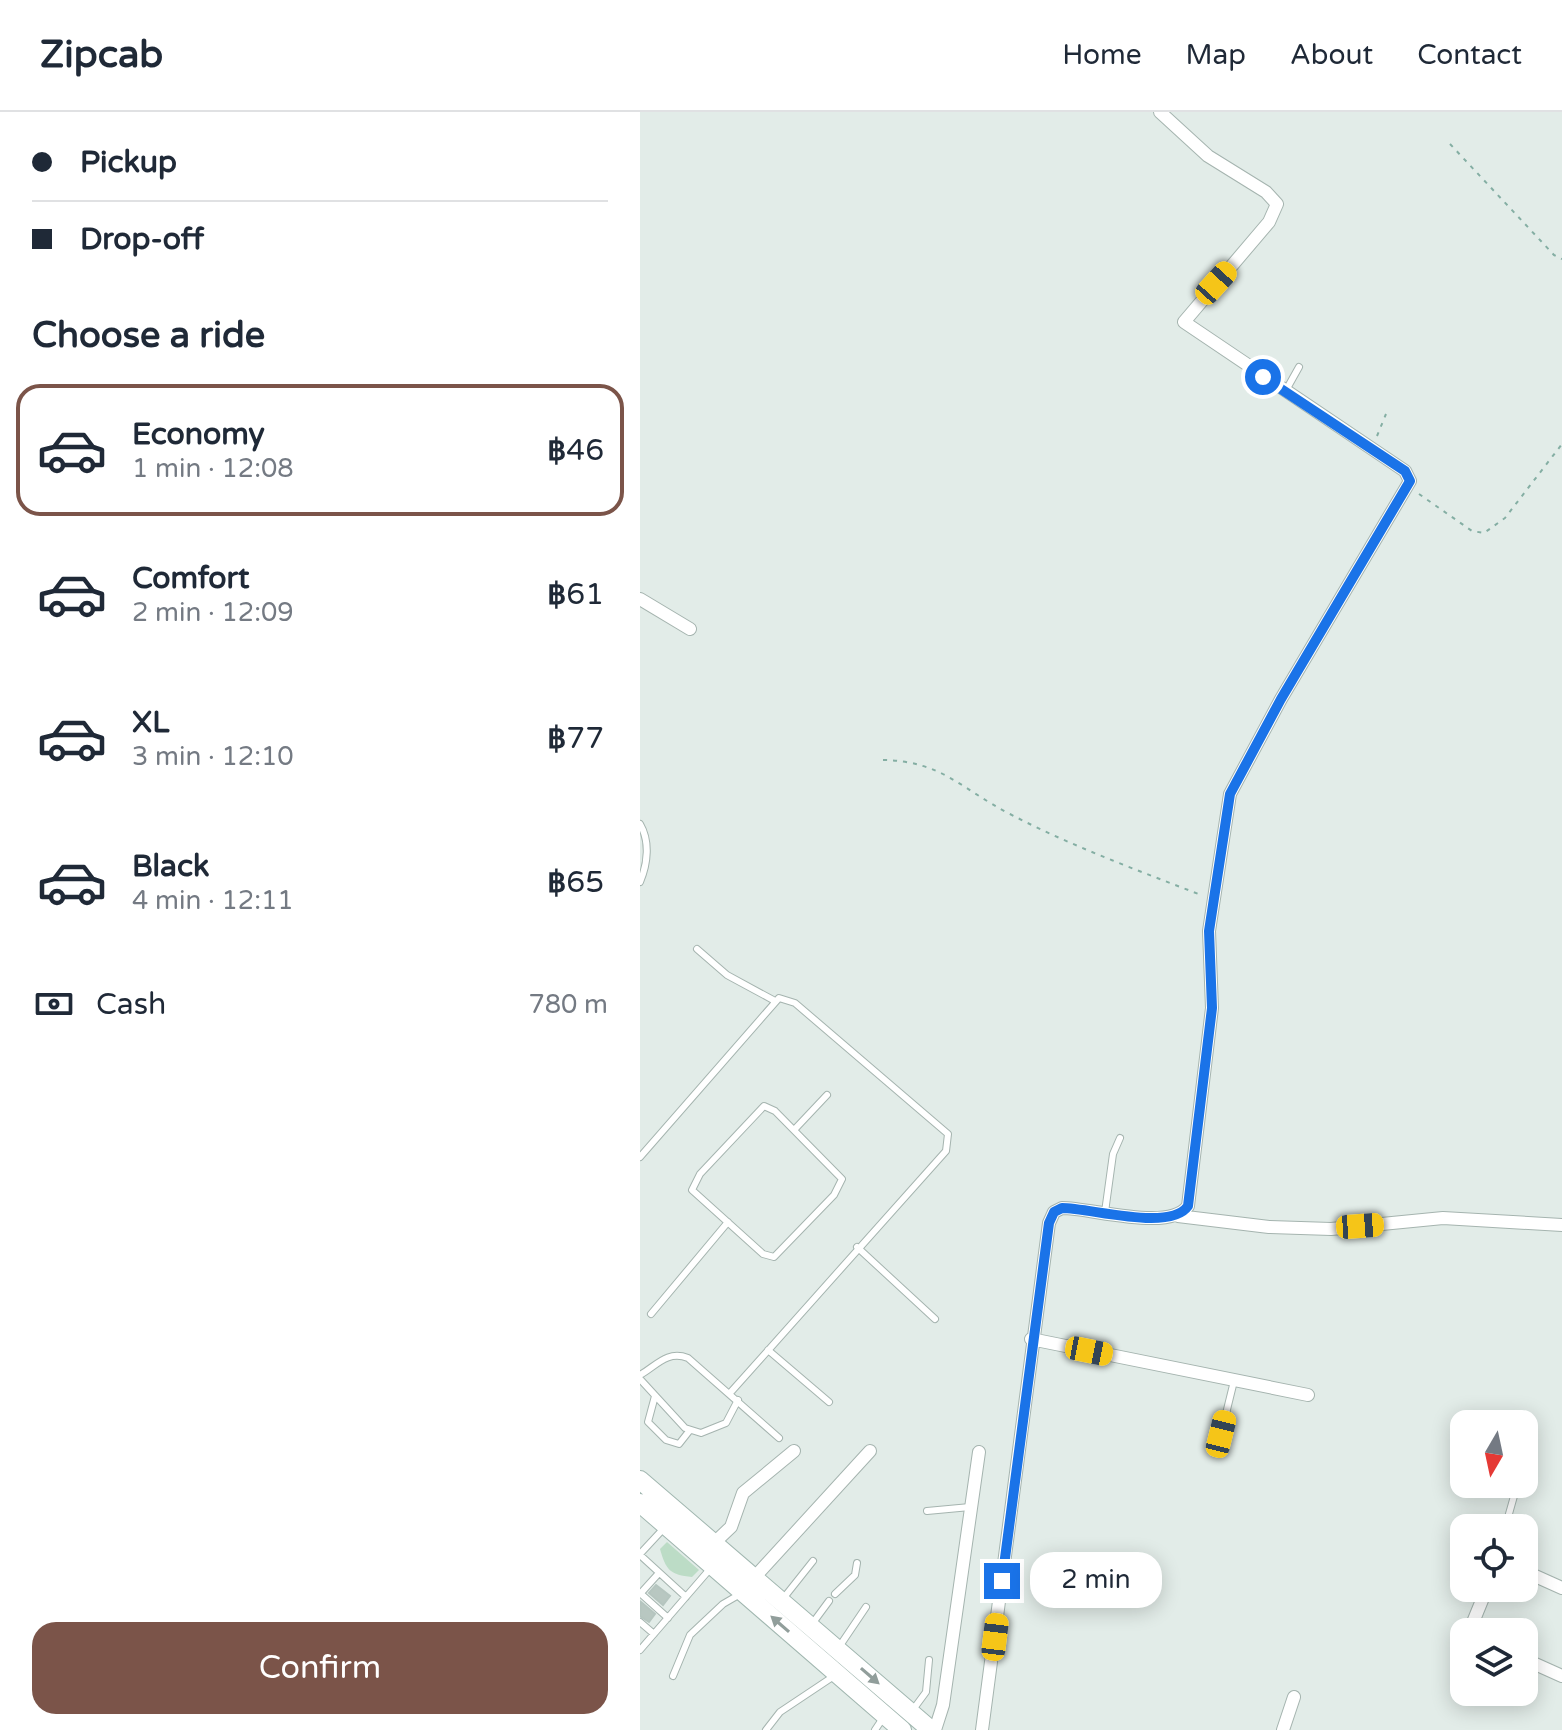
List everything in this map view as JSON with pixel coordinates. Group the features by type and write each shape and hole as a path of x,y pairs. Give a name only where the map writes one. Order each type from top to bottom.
{"main road":[{"path":"640,1480 713,1544 748,1586 837,1674 880,1723 902,1730"},
{"path":"640,1503 713,1566 780,1602 811,1626 933,1730"}],"street":[{"path":"1160,112 1183,136 1266,192 1277,204 1269,222 1184,322 1405,471 1410,481 1239,775 1225,813 1209,943 1212,984 1208,1044 1190,1199 1178,1216"},
{"path":"640,599 690,629"},
{"path":"982,1730 1031,1339 1046,1239 1054,1212 1072,1208 1161,1219 1178,1216 1269,1227 1331,1229 1443,1218 1562,1225"},
{"path":"1031,1339 1308,1395"},
{"path":"713,1544 731,1527 743,1493 762,1473 794,1451"},
{"path":"748,1586 870,1451"},
{"path":"933,1730 943,1705 979,1452"},
{"path":"1538,1577 1562,1588"},
{"path":"1538,1665 1562,1676"},
{"path":"1283,1730 1294,1697"}],"lane":[{"path":"1285,392 1299,367"},
{"path":"640,824 646,836 647,854 640,882"},
{"path":"697,949 727,975 775,1001"},
{"path":"640,1157 775,1001 784,998 795,1003 948,1134 946,1151 857,1247 730,1393"},
{"path":"794,1130 827,1095"},
{"path":"760,1107 769,1107 794,1130 839,1173 841,1186 774,1257 763,1254 692,1190 693,1182 760,1107"},
{"path":"1105,1212 1113,1154 1120,1138"},
{"path":"651,1314 728,1222"},
{"path":"857,1247 935,1319"},
{"path":"768,1350 829,1402"},
{"path":"738,1400 720,1427 701,1433 690,1430 640,1377 663,1358 680,1355 730,1393 738,1400 779,1438"},
{"path":"1221,1434 1234,1381"},
{"path":"655,1396 648,1422 666,1440 679,1444 690,1430"},
{"path":"927,1511 970,1507"},
{"path":"666,1526 640,1555 686,1597"},
{"path":"780,1602 813,1561"},
{"path":"835,1594 855,1575 857,1563"},
{"path":"640,1650 713,1566"},
{"path":"659,1573 640,1594 668,1618"},
{"path":"673,1676 690,1635 748,1586"},
{"path":"811,1626 829,1601"},
{"path":"838,1648 866,1607"},
{"path":"640,1622 654,1634"},
{"path":"911,1712 926,1692 929,1660"},
{"path":"766,1730 780,1712 837,1674"}],"path":[{"path":"1450,144 1554,255 1562,259"},
{"path":"1375,453 1386,414"},
{"path":"1408,487 1472,531 1484,533 1505,518 1562,444"},
{"path":"883,760 920,762 933,767 1009,814 1213,900"}],"green space":[{"path":"667,1542 699,1570 692,1577 674,1573 667,1567 660,1549"}],"building":[{"path":"656,1585 670,1596 663,1605 649,1593"},
{"path":"641,1602 655,1614 649,1622 640,1616"}],"route":[{"path":"1002,1581 1031,1339 1049,1223 1054,1212 1062,1208 1161,1219 1178,1216 1188,1206 1212,1008 1209,931 1230,794 1281,699 1410,481 1405,471 1263,377"}]}
